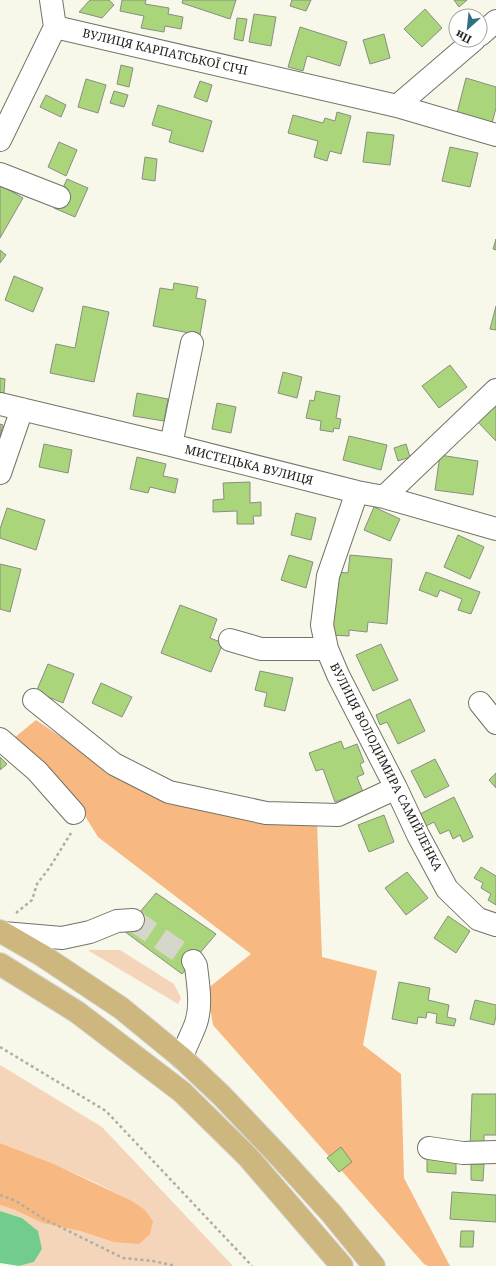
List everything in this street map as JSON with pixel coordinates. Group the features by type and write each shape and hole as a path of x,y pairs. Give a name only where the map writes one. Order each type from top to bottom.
{"main road":[{"path":"2,932 43,956 121,1008 182,1058 222,1096 280,1157 331,1213 374,1266"},
{"path":"0,964 77,1012 182,1092 248,1157 342,1266"}],"street":[{"path":"0,140 55,27 51,0"},
{"path":"488,28 496,22"},
{"name":"ВУЛИЦЯ КАРПАТСЬКОЇ СІЧІ","path":"55,27 397,106 496,136"},
{"path":"397,106 465,48"},
{"path":"0,174 59,197"},
{"path":"171,445 192,343"},
{"path":"384,497 496,390"},
{"name":"МИСТЕЦЬКА ВУЛИЦЯ","path":"0,404 357,492 384,497 496,529"},
{"path":"0,473 22,409"},
{"name":"ВУЛИЦЯ ВОЛОДИМИРА САМІЙЛЕНКА","path":"357,492 328,576 322,625 327,649 338,675 396,788 418,835 447,889 478,919 496,925"},
{"path":"230,640 261,649 327,649"},
{"path":"34,700 114,764 169,792 266,813 338,815 396,788"},
{"path":"480,703 496,723"},
{"path":"0,739 37,771 74,813"},
{"path":"2,932 62,938 90,932 117,921 133,920"},
{"path":"182,1058 185,1047 197,1022 199,1001 196,966 193,961"},
{"path":"429,1148 463,1153 496,1152"}],"path":[{"path":"16,913 32,900 37,884 50,868 74,829 74,813"},
{"path":"0,1047 106,1111 252,1266"},
{"path":"0,1195 16,1201 42,1218 123,1258 153,1261 176,1266"}],"shaded area":[{"path":"36,720 167,804 317,822 322,957 377,971 363,1045 401,1074 404,1178 450,1266 428,1266 424,1264 213,1025 207,989 251,954 98,837 77,803 14,738"},
{"path":"120,950 174,984 181,998 178,1004 89,951"},
{"path":"0,1065 102,1127 233,1266 19,1266 34,1262 42,1249 38,1232 22,1218 0,1211 0,1205 113,1242 144,1209 92,1181 0,1143"},
{"path":"0,1143 54,1164 130,1200 144,1209 153,1221 150,1234 139,1244 113,1242 80,1231 43,1223 0,1205"},
{"path":"0,1211 22,1218 38,1231 42,1249 34,1262 19,1266 0,1263"}],"building":[{"path":"90,0 109,0 114,5 102,18 79,12"},
{"path":"122,0 146,0 145,4 169,8 168,14 183,17 181,29 165,26 164,32 141,28 144,16 120,11"},
{"path":"183,0 236,0 230,19 182,3"},
{"path":"292,0 311,0 306,11 290,6"},
{"path":"454,0 467,0 459,7"},
{"path":"425,9 442,28 422,47 404,29"},
{"path":"254,14 276,17 271,46 249,42"},
{"path":"237,18 247,19 243,41 234,39"},
{"path":"300,27 347,42 340,66 307,56 303,71 288,67"},
{"path":"384,34 390,58 370,64 363,40"},
{"path":"121,65 133,68 129,87 117,84"},
{"path":"466,78 496,87 496,108 492,123 457,113"},
{"path":"86,79 106,85 98,113 78,107"},
{"path":"200,81 212,85 207,102 194,97"},
{"path":"114,91 128,95 124,107 110,103"},
{"path":"46,95 66,105 61,117 40,107"},
{"path":"158,105 212,121 203,152 169,142 172,131 152,125"},
{"path":"337,112 351,116 341,154 330,151 327,161 314,157 318,141 288,133 293,115 323,123 325,118 335,121"},
{"path":"367,132 394,135 390,165 363,162"},
{"path":"59,142 77,150 66,176 48,167"},
{"path":"450,147 478,153 470,187 442,181"},
{"path":"145,157 157,159 155,181 142,179"},
{"path":"67,179 88,188 75,217 54,208"},
{"path":"0,185 23,198 0,238"},
{"path":"496,239 496,250 493,249"},
{"path":"0,250 6,255 0,263"},
{"path":"14,276 43,288 33,312 5,300"},
{"path":"174,283 198,287 196,298 206,300 200,335 153,326 160,288 173,290"},
{"path":"83,306 109,312 94,382 50,373 56,344 75,348"},
{"path":"496,306 496,330 490,329"},
{"path":"450,365 467,387 439,408 422,386"},
{"path":"283,372 302,377 297,398 278,393"},
{"path":"0,378 5,379 4,393 0,393"},
{"path":"316,391 340,396 336,418 341,419 339,429 334,428 333,432 320,430 321,421 306,418 310,400 314,401"},
{"path":"137,393 168,399 164,421 133,416"},
{"path":"496,401 496,441 476,420"},
{"path":"217,403 236,407 231,433 212,429"},
{"path":"0,424 3,425 0,436"},
{"path":"349,436 387,445 381,470 343,460"},
{"path":"44,444 72,450 68,473 39,467"},
{"path":"406,444 410,457 398,461 394,448"},
{"path":"440,455 478,461 473,495 435,490"},
{"path":"137,457 166,464 163,476 178,479 175,493 150,487 148,493 130,489"},
{"path":"250,482 250,503 261,502 261,516 253,516 254,524 237,524 237,511 213,512 213,500 224,499 223,483"},
{"path":"374,507 400,519 390,541 364,530"},
{"path":"7,508 45,520 36,550 0,538 0,529"},
{"path":"296,513 316,518 311,540 291,535"},
{"path":"458,535 484,547 470,579 444,567"},
{"path":"289,555 313,562 306,588 281,580"},
{"path":"350,555 392,559 387,624 368,622 367,632 349,630 349,636 331,635 336,572 348,573"},
{"path":"0,564 21,569 10,612 0,609"},
{"path":"426,572 480,592 471,614 458,610 462,599 440,590 437,597 419,590"},
{"path":"180,605 217,619 210,638 223,643 211,672 161,653"},
{"path":"381,644 398,680 373,691 356,655"},
{"path":"48,664 74,674 63,703 36,692"},
{"path":"260,671 293,678 285,711 264,706 267,693 255,690"},
{"path":"101,683 132,697 122,717 92,703"},
{"path":"410,699 425,731 398,744 387,722 380,725 376,715"},
{"path":"341,741 344,749 357,744 364,762 360,764 364,774 357,777 363,792 335,802 323,769 316,771 309,753"},
{"path":"0,757 7,764 0,770"},
{"path":"435,759 449,786 425,798 411,771"},
{"path":"496,773 496,788 489,780"},
{"path":"454,797 473,837 463,842 460,835 453,839 449,830 440,834 434,822 426,826 420,814"},
{"path":"384,815 394,842 369,852 358,825"},
{"path":"481,867 496,876 496,905 488,900 491,894 481,888 483,883 474,878"},
{"path":"407,872 428,898 406,915 385,888"},
{"path":"156,893 216,934 182,974 124,931"},
{"path":"448,916 470,931 456,953 434,938"},
{"path":"399,982 430,988 428,1000 449,1005 447,1017 456,1019 454,1026 436,1023 437,1014 427,1012 426,1018 418,1017 417,1024 392,1019"},
{"path":"475,1000 496,1005 494,1025 470,1019"},
{"path":"472,1094 496,1094 496,1135 484,1135 484,1147 470,1147"},
{"path":"341,1147 352,1162 339,1172 327,1158"},
{"path":"427,1158 456,1159 456,1174 427,1172"},
{"path":"471,1164 484,1164 483,1181 471,1180"},
{"path":"452,1192 496,1195 496,1222 450,1219"},
{"path":"461,1231 474,1231 473,1247 460,1247"}],"tunnel":[{"path":"133,920 193,961"}]}
